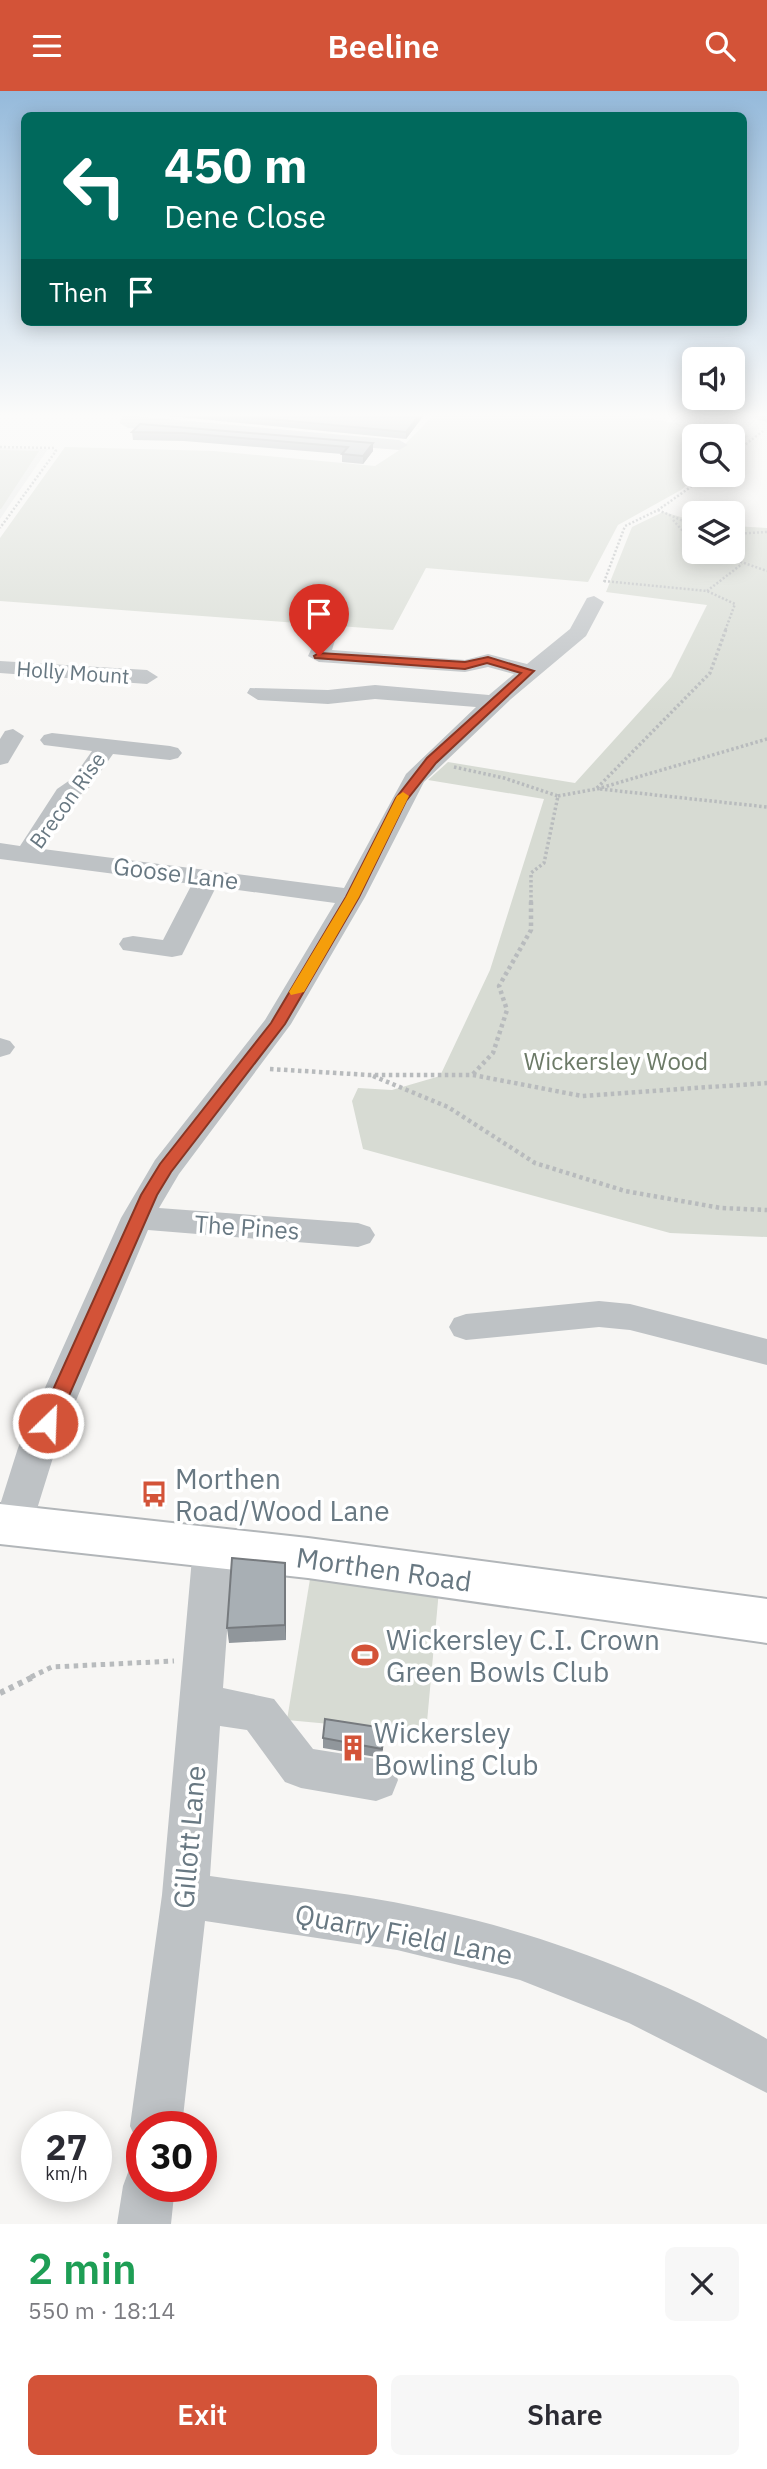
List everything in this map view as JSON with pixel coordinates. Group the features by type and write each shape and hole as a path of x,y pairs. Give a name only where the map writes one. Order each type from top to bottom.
{"main road":[{"name":"Morthen Road","path":"7,1525 213,1547 767,1621"}],"street":[{"path":"7,1525 37,1448 137,1219 166,1168 278,1024 352,897 400,800 431,761 529,671 579,632 599,591"},
{"path":"323,646 465,666 488,660 529,671"},
{"name":"Holly Mount","path":"0,667 147,677"},
{"path":"258,693 328,697 375,692 494,702"},
{"path":"0,758 13,736"},
{"name":"Brecon Rise","path":"52,740 170,753"},
{"name":"Brecon Rise","path":"27,855 66,794 81,783 107,746"},
{"name":"Goose Lane","path":"0,852 352,897"},
{"path":"133,944 172,949 208,877"},
{"name":"The Pines","path":"137,1219 358,1235"},
{"path":"466,1327 505,1308 599,1314 630,1317 767,1352"},
{"name":"Gillott Lane","path":"158,2111 185,1895 213,1547"},
{"path":"199,1703 259,1713 301,1768 376,1780"},
{"name":"Quarry Field Lane","path":"185,1895 453,1938 519,1956 580,1977 635,2001 735,2047 767,2069"},
{"path":"144,2224 147,2202"}],"path":[{"path":"596,789 710,673 735,604 707,591 599,591 625,526 649,515"},
{"path":"666,515 682,522"},
{"path":"673,519 682,530"},
{"path":"745,533 767,532"},
{"path":"707,591 743,564 767,571"},
{"path":"431,761 504,778 558,796 596,789 767,739"},
{"path":"596,789 767,807"},
{"path":"473,1075 493,1053 507,1010 499,986 531,930 531,873 544,863 558,796"},
{"path":"245,1068 369,1075 473,1075 582,1096 767,1083"},
{"path":"369,1075 448,1107 535,1163 625,1191 721,1208 767,1210"},
{"path":"0,1693 52,1667 203,1660"}],"green space":[{"path":"17,515 637,515 618,525 588,582 426,568 393,630 0,601 0,538"},
{"name":"Wickersley Wood","path":"658,515 682,517 682,564 745,564 745,527 767,528 767,1237 670,1233 363,1149 352,1101 358,1088 392,1090 440,1076 490,970 544,799 428,780 448,762 575,783 671,677 707,605 606,592 632,527"},
{"name":"Wickersley C.I. Crown Green Bowls Club","path":"310,1579 439,1590 426,1733 287,1720"}],"building":[{"path":"232,1558 285,1563 285,1625 227,1628"},
{"path":"325,1719 384,1728 382,1749 323,1738"}],"slow traffic":[{"path":"297,992 352,897 403,796"}],"place":[{"name":"Morthen Road/Wood Lane","path":"154,1494"},
{"name":"Wickersley C.I. Crown Green Bowls Club","path":"365,1655"},
{"name":"Wickersley Bowling Club","path":"353,1748"}],"route":[{"path":"48,1423 149,1195 166,1168 278,1024 352,897 400,800 414,779 431,761 529,671 488,660 465,666 319,656"}]}
